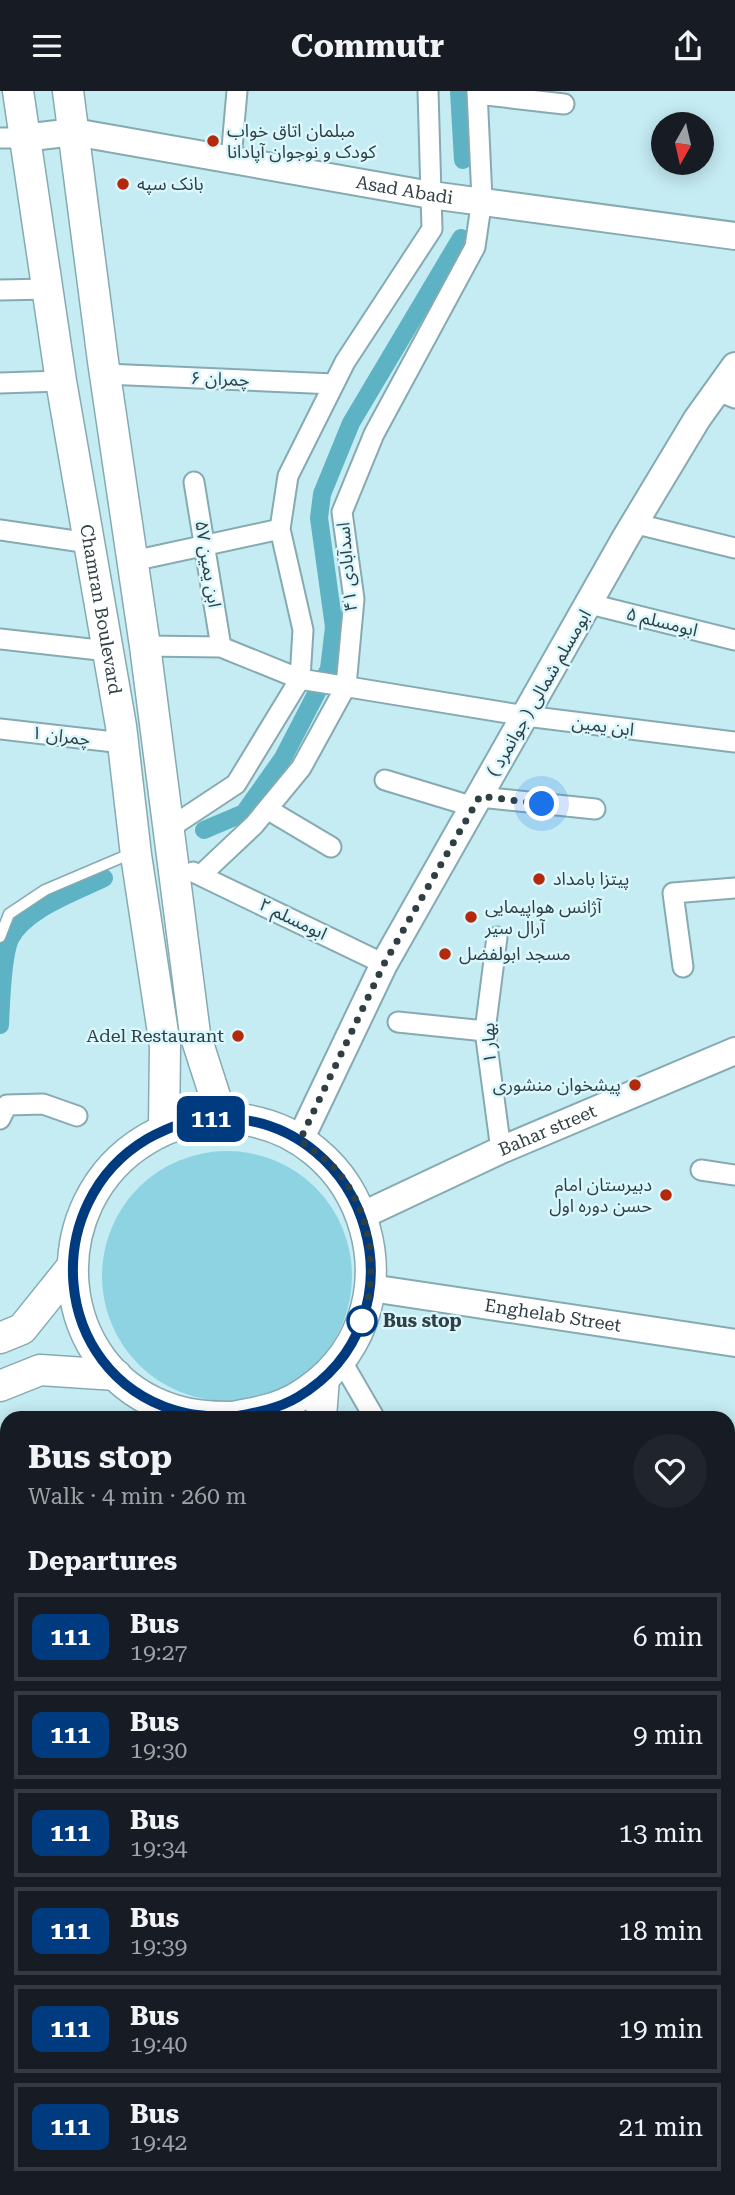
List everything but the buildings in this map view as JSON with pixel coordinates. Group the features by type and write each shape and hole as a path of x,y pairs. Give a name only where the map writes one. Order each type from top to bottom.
{"main road":[{"name":"Chamran Boulevard","path":"18,91 12,138 48,289 61,381 123,743 165,1046 164,1129"},
{"name":"Chamran Boulevard","path":"68,91 105,374 134,561 167,829 188,871 195,1034 222,1118"},
{"name":"Asad Abadi","path":"12,138 74,132 431,195 482,199 735,236"},
{"name":"ابومسلم شمالی ( جوانمرد )","path":"300,1140 384,964 697,419 727,394 735,366"},
{"name":"Bahar street","path":"363,1215 501,1150 735,1051"},
{"path":"166,1411 116,1375 86,1332 76,1307 71,1268 77,1224 96,1184 126,1151 164,1129 193,1120 222,1118 263,1124 300,1140 338,1172 363,1215 371,1251 371,1289 362,1321 332,1369 297,1398 266,1411"},
{"path":"0,1338 22,1329 71,1268"},
{"name":"Enghelab Street","path":"371,1289 735,1343"},
{"path":"322,1411 332,1369"},
{"path":"0,1386 40,1370 116,1375"}],"street":[{"path":"231,159 237,91"},
{"path":"167,829 236,784 270,734 300,679 303,630 280,529 288,476 334,384 432,229 428,91"},
{"path":"477,92 564,104"},
{"name":"اسدآبادی ۴۱","path":"188,871 267,809 301,768 346,686 354,599 342,513 374,434 475,247 482,199 477,92"},
{"path":"0,290 48,289"},
{"name":"چمران ۶","path":"105,374 334,384"},
{"path":"0,383 61,381"},
{"name":"ابن یمین ۵۷","path":"194,482 221,647"},
{"path":"637,523 735,548"},
{"path":"134,561 206,543 280,529"},
{"path":"0,530 89,543"},
{"name":"ابومسلم ۵","path":"590,604 735,640"},
{"path":"0,639 108,651"},
{"path":"145,646 221,647 300,679"},
{"name":"ابن یمین","path":"300,679 526,716 735,742"},
{"name":"چمران ۱","path":"0,729 123,743"},
{"path":"385,780 477,802 595,809"},
{"path":"267,809 331,847"},
{"name":"ابومسلم ۲","path":"188,871 384,964"},
{"path":"683,967 673,893 735,888"},
{"name":"بهار ۱","path":"497,937 485,1031 501,1150"},
{"path":"398,1022 485,1031"},
{"path":"0,1119 7,1105 43,1104 77,1116"},
{"path":"701,1170 735,1175"},
{"path":"332,1369 369,1411"}],"lane":[{"path":"0,937 9,914 45,890 136,852"}],"shaded area":[{"path":"227,1151 263,1156 286,1166 306,1179 324,1197 347,1240 352,1276 347,1312 337,1335 324,1355 306,1373 263,1396 227,1401 191,1396 168,1386 148,1373 130,1355 107,1312 102,1276 107,1240 117,1217 130,1197 148,1179 191,1156"}],"waterway":[{"path":"459,91 463,160"},
{"path":"204,830 244,813 283,758 329,669 334,627 319,518 322,494 351,423 461,238"},
{"path":"0,1025 5,957 10,939 17,928 39,910 104,878"}],"bus line":[{"name":"111","path":"176,1411 142,1395 116,1375 92,1344 76,1307 71,1268 77,1224 96,1184 126,1151 164,1129 193,1120 222,1118 263,1124 300,1140 338,1172 363,1215 371,1251 371,1289 362,1321 341,1360 324,1378 297,1398 266,1411"}],"place":[{"name":"مبلمان اتاق خواب کودک و نوجوان آپادانا","path":"213,141"},
{"name":"بانک سپه","path":"123,184"},
{"name":"پیتزا بامداد","path":"539,879"},
{"name":"آژانس هواپیمایی آرال سیر","path":"471,917"},
{"name":"مسجد ابولفضل","path":"445,954"},
{"name":"Adel Restaurant","path":"238,1036"},
{"name":"پیشخوان منشوری","path":"635,1085"},
{"name":"دبیرستان امام حسن دوره اول","path":"666,1195"},
{"name":"Bus stop","path":"362,1321"}],"route":[{"path":"362,1321 371,1289 371,1251 363,1215 338,1172 300,1140 384,964 480,796 542,804"}]}
